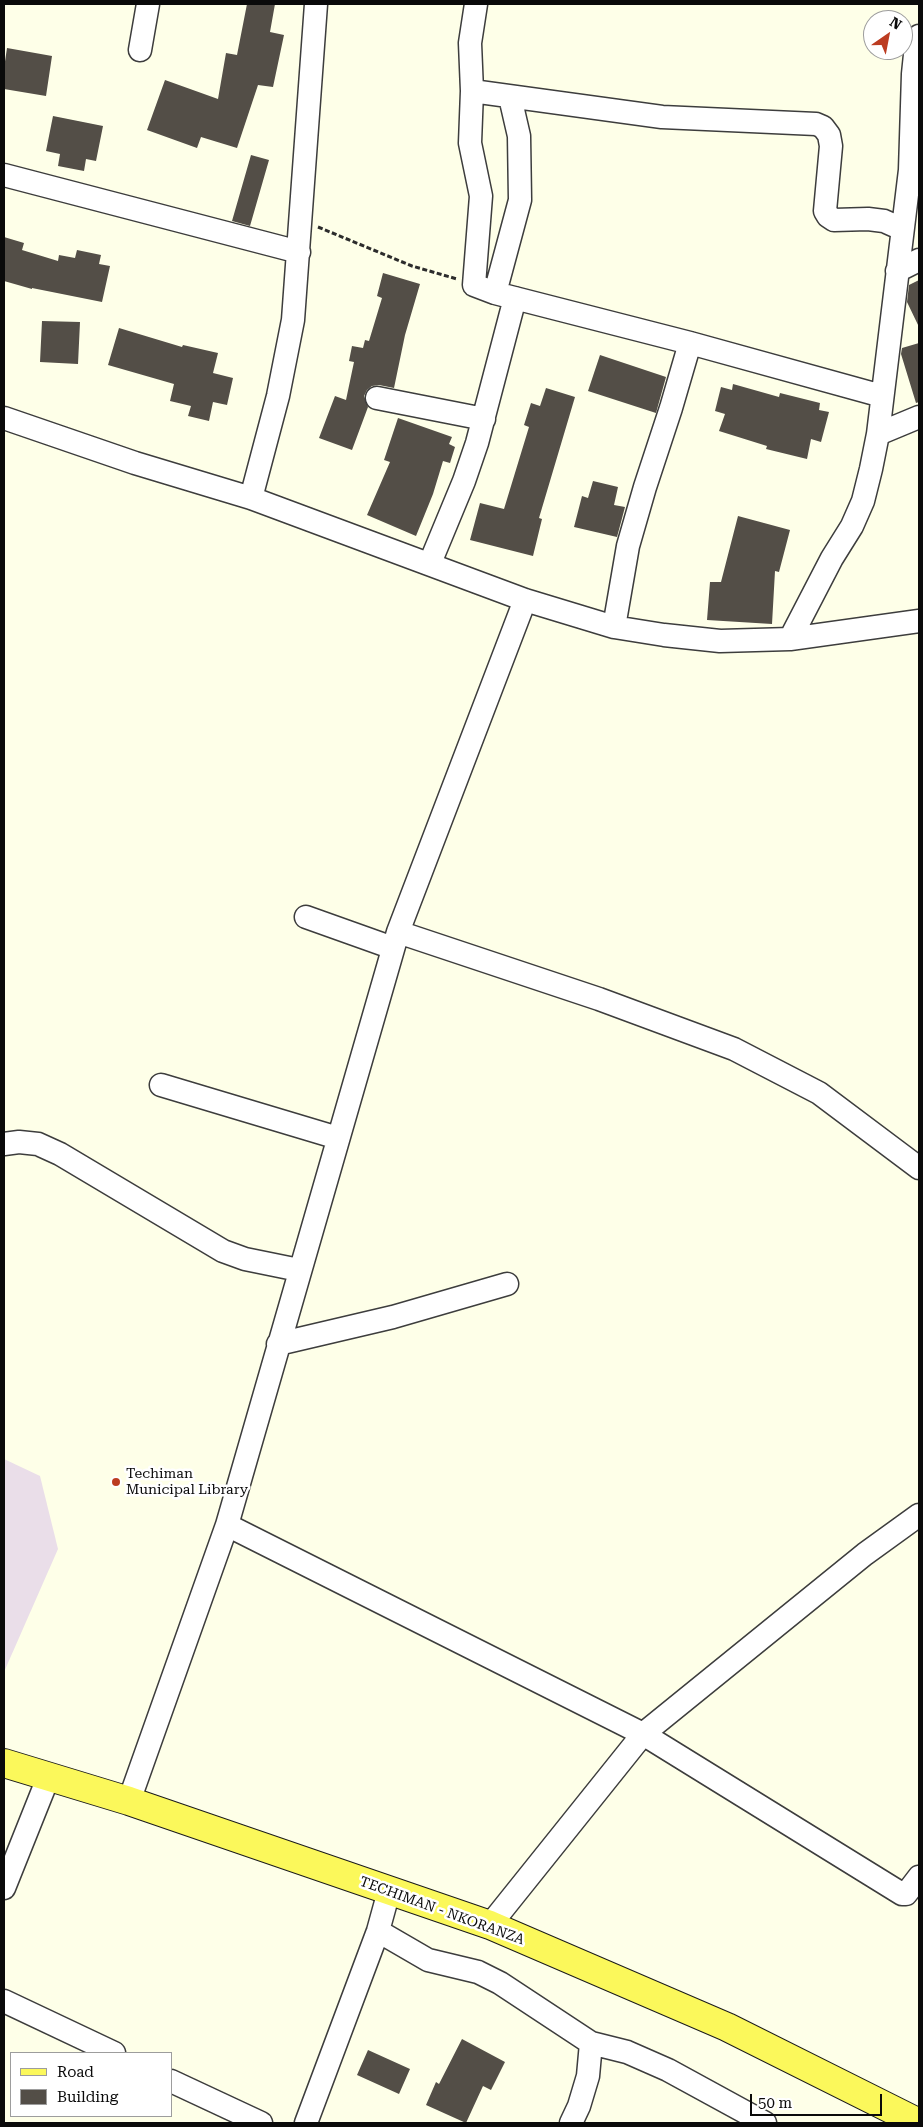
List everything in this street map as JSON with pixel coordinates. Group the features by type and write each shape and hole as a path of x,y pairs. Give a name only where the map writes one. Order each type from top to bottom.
{"main road":[{"name":"TECHIMAN - NKORANZA","path":"4,1763 48,1778 129,1801 490,1925 727,2027 919,2122"}],"street":[{"path":"140,50 148,4"},
{"path":"251,498 278,396 292,320 299,252 316,4"},
{"path":"476,4 470,42 472,91 470,143 481,196 474,285 505,295 690,343 882,396"},
{"path":"790,639 832,558 852,526 863,501 878,434 910,170 913,74 916,45 919,36"},
{"path":"472,91 662,117 816,124 823,127 829,135 831,146 824,211 828,216 834,220 868,219 884,222 902,229"},
{"path":"430,563 464,481 484,419 520,200 520,136 510,97"},
{"path":"4,175 299,252"},
{"path":"897,271 919,260"},
{"path":"614,627 630,538 690,343"},
{"path":"377,398 484,419"},
{"path":"4,418 251,498 430,563 525,600 614,627 720,641 790,639 919,621"},
{"path":"878,434 919,418"},
{"path":"129,1801 227,1525 395,940 525,600"},
{"path":"306,917 395,940 599,999 734,1049 819,1093 919,1168"},
{"path":"161,1085 338,1138"},
{"path":"4,1144 20,1142 38,1144 60,1154 223,1251 245,1259 299,1270"},
{"path":"278,1344 393,1317 507,1284"},
{"path":"490,1925 642,1734 865,1554 919,1515"},
{"path":"227,1525 642,1734 902,1894 906,1894 919,1877"},
{"path":"4,1888 48,1778"},
{"path":"306,2123 378,1931 389,1891"},
{"path":"378,1931 428,1960 478,1972 500,1983 592,2043 627,2052 668,2070 765,2123"},
{"path":"4,2001 112,2052"},
{"path":"571,2123 579,2106 588,2076 592,2043"},
{"path":"172,2081 261,2123"}],"path":[{"path":"300,219 412,266 474,285"}],"shaded area":[{"path":"4,1459 40,1476 58,1549 4,1672"}],"building":[{"path":"247,4 275,4 270,32 284,35 273,87 258,85 237,148 201,137 197,148 147,130 165,80 218,99 226,53 237,55"},
{"path":"7,48 52,56 46,96 4,89 4,68"},
{"path":"53,116 103,126 96,161 86,159 84,171 58,166 60,154 46,151"},
{"path":"251,155 269,160 250,226 232,221"},
{"path":"4,237 24,243 22,250 58,261 59,255 75,258 77,250 101,255 99,264 110,266 102,302 32,289 4,281"},
{"path":"383,273 420,284 405,335 394,388 379,385 372,386 367,390 364,396 368,407 352,450 319,438 335,396 346,400 354,362 349,361 352,346 363,348 365,340 369,341 382,298 377,296"},
{"path":"919,280 919,327 907,302 909,285"},
{"path":"42,321 80,322 78,364 40,362"},
{"path":"119,328 182,347 183,345 218,353 213,373 233,378 227,405 213,402 209,421 188,416 191,406 170,401 174,384 108,365"},
{"path":"919,343 919,402 916,403 901,354 902,348"},
{"path":"600,355 666,377 656,413 588,391"},
{"path":"733,384 779,397 780,393 820,403 819,410 829,412 821,442 811,439 807,459 766,449 767,446 719,431 725,414 715,411 721,387 732,390"},
{"path":"546,388 575,397 539,518 542,519 533,556 470,540 480,503 504,509 529,427 524,425 531,403 540,406"},
{"path":"398,418 452,437 449,444 455,447 450,463 443,461 433,494 416,536 367,515 390,462 384,460"},
{"path":"593,481 618,487 614,505 625,507 617,537 574,527 582,496 588,498"},
{"path":"738,516 790,530 779,572 775,571 772,624 707,620 710,582 721,582"},
{"path":"462,2039 505,2062 491,2090 483,2086 466,2123 426,2105 436,2082 439,2084"},
{"path":"368,2050 410,2069 399,2094 357,2075"}],"place":[{"name":"Techiman Municipal Library","path":"116,1482"}]}
